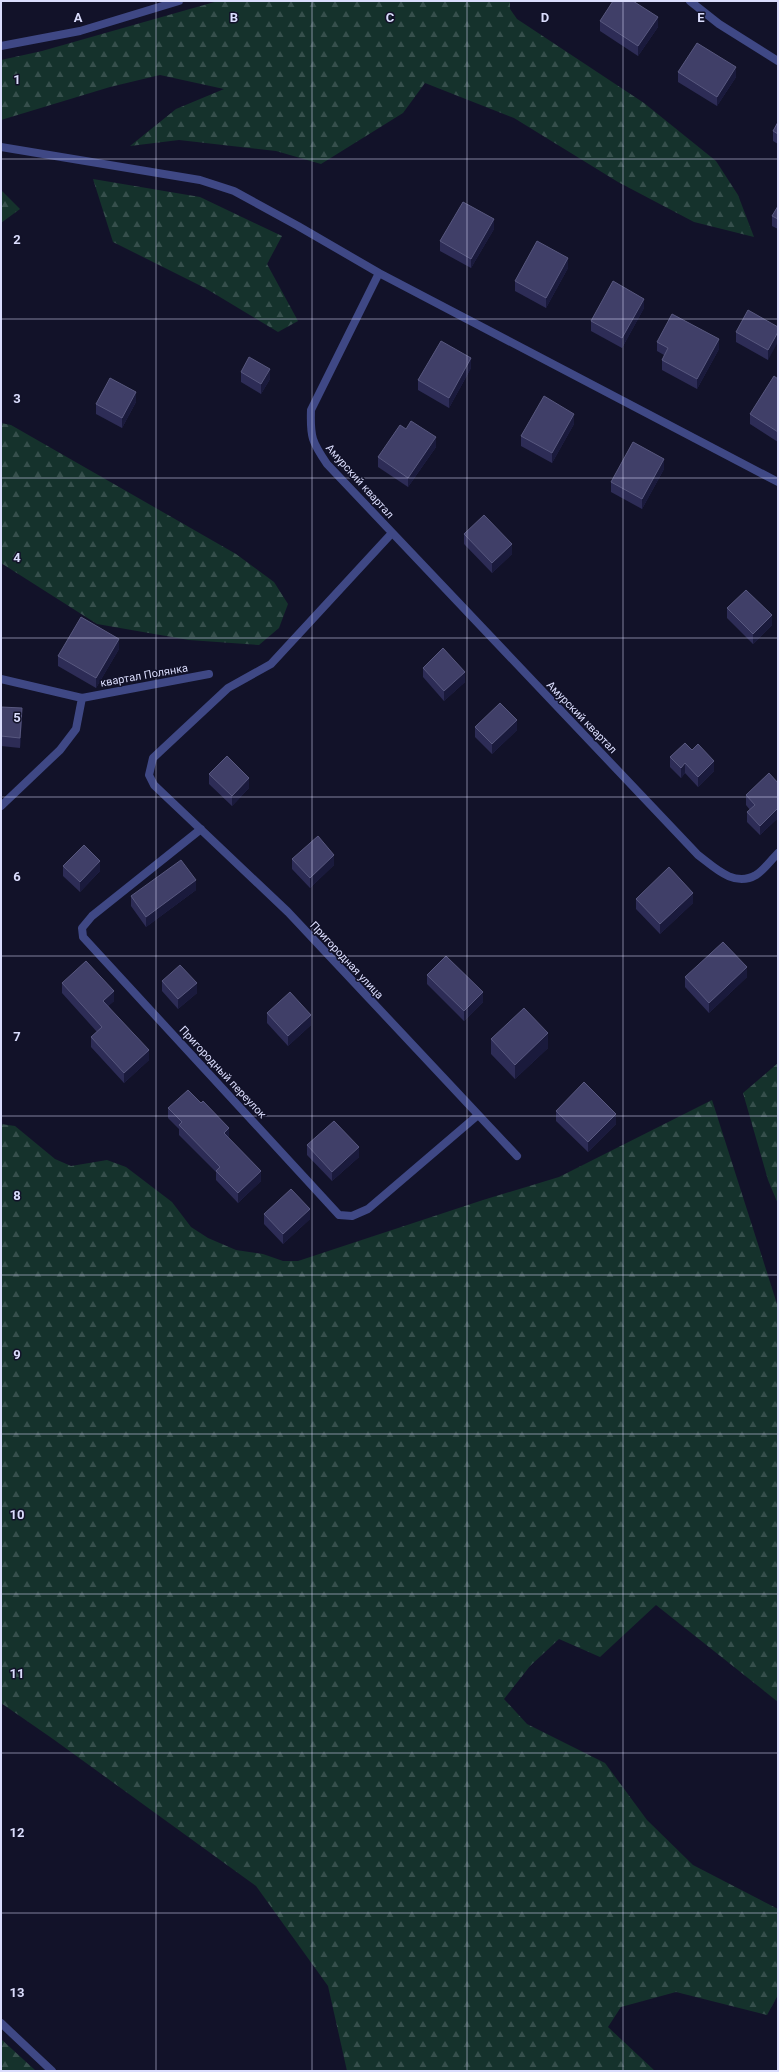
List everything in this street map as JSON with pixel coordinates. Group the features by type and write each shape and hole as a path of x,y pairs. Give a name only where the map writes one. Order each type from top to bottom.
{"street":[{"path":"1,46 80,31 179,1"},
{"path":"690,1 719,24 778,61"},
{"path":"1,148 207,182 234,191 379,272 778,482"},
{"name":"Амурский квартал","path":"379,272 311,410 310,433 316,448 328,464 392,533 698,855 720,872 737,880 755,876 778,853"},
{"name":"Пригородная улица","path":"392,533 271,664 228,688 153,758 149,775 154,785 288,912 517,1156"},
{"name":"квартал Полянка","path":"1,679 82,698 208,674"},
{"path":"1,806 60,750 76,729 82,698"},
{"name":"Пригородный переулок","path":"201,829 92,916 82,928 84,937 340,1215 352,1216 368,1209 478,1115"},
{"path":"1,2023 52,2071"}],"green space":[{"path":"218,1 510,1 510,9 517,19 644,103 716,161 738,195 754,237 694,222 618,182 514,118 425,83 403,113 321,164 276,151 179,140 130,146 176,109 224,89 160,75 110,87 1,120 1,60 42,51"},
{"path":"93,179 200,197 282,236 267,264 298,321 278,332 205,288 113,242"},
{"path":"1,190 20,209 1,223"},
{"path":"1,423 11,425 236,554 274,582 288,604 279,628 259,645 189,640 97,624 1,563"},
{"path":"778,1063 778,1204 768,1180 743,1093"},
{"path":"712,1100 778,1307 778,1702 656,1605 600,1657 559,1639 530,1666 504,1699 527,1724 605,1763 647,1820 693,1865 778,1909 778,1995 767,2015 676,1992 621,2007 608,2027 655,2071 347,2071 328,1986 256,1886 1,1703 1,1124 15,1126 55,1159 71,1166 107,1160 126,1167 172,1202 191,1227 208,1238 236,1250 263,1254 283,1261 298,1261 483,1200 559,1177"},
{"path":"1,2039 36,2071 1,2071"}],"building":[{"path":"613,1 633,1 658,17 638,46 600,21"},
{"path":"697,43 736,67 717,97 678,72"},
{"path":"778,122 778,134 773,131"},
{"path":"463,202 494,219 471,259 440,241"},
{"path":"778,206 778,219 772,216"},
{"path":"537,241 568,258 546,298 515,281"},
{"path":"613,281 644,299 622,338 591,321"},
{"path":"748,310 778,327 778,332 768,350 736,332"},
{"path":"672,314 719,339 697,379 662,360 668,348 657,342"},
{"path":"441,341 471,358 449,398 418,380"},
{"path":"249,357 270,369 261,384 241,372"},
{"path":"774,376 778,379 778,432 750,414"},
{"path":"110,378 136,392 122,418 96,404"},
{"path":"544,396 574,414 552,453 521,436"},
{"path":"411,421 436,437 408,478 378,457 400,425 406,429"},
{"path":"633,442 664,459 642,499 611,482"},
{"path":"484,515 512,544 492,563 464,534"},
{"path":"746,590 772,615 753,634 727,608"},
{"path":"81,617 119,639 96,678 58,656"},
{"path":"443,648 465,672 444,691 423,668"},
{"path":"500,703 517,720 492,744 475,727"},
{"path":"1,707 22,708 20,738 1,736"},
{"path":"685,743 692,750 698,744 714,761 698,777 685,763 681,768 670,757"},
{"path":"227,756 249,778 232,796 209,774"},
{"path":"769,773 778,783 778,808 760,826 747,812 755,805 746,795"},
{"path":"318,836 334,855 310,878 292,859"},
{"path":"84,845 100,861 80,882 63,866"},
{"path":"181,860 196,880 146,917 131,896"},
{"path":"669,867 693,893 660,924 636,899"},
{"path":"723,942 747,967 709,1003 685,977"},
{"path":"446,956 483,992 464,1011 427,975"},
{"path":"86,961 114,991 103,1001 149,1050 124,1073 91,1037 102,1027 62,983"},
{"path":"180,965 197,983 178,999 162,981"},
{"path":"290,992 311,1015 288,1036 267,1013"},
{"path":"524,1008 548,1033 515,1065 491,1039"},
{"path":"584,1082 616,1114 588,1142 556,1111"},
{"path":"188,1090 201,1103 203,1101 229,1128 224,1133 261,1171 238,1193 216,1171 220,1167 179,1125 182,1122 168,1108"},
{"path":"334,1121 359,1147 332,1172 307,1145"},
{"path":"291,1189 310,1209 283,1234 264,1214"}]}
